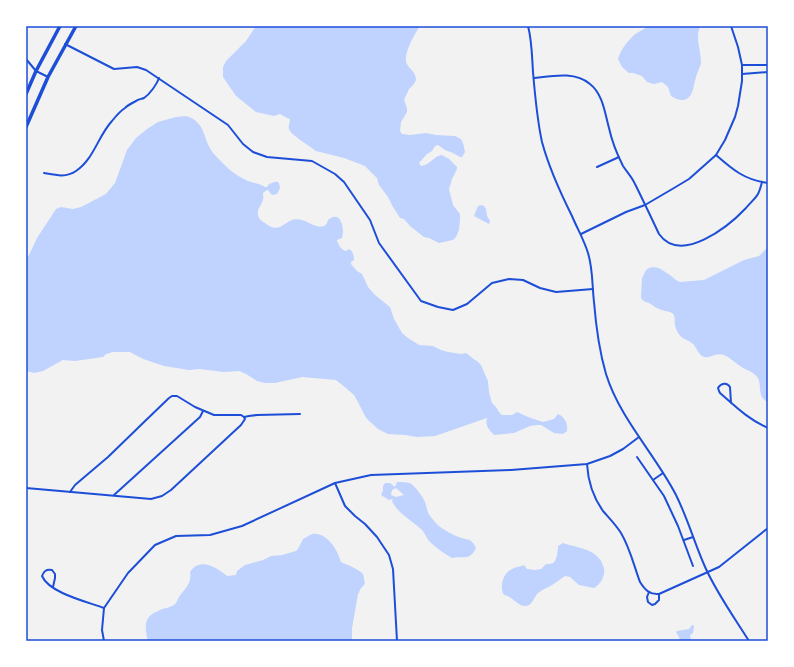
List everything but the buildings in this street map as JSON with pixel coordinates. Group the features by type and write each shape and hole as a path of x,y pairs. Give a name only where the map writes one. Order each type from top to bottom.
{"main road":[{"path":"26,94 36,71 60,26"},
{"path":"26,126 48,77 76,26"}],"street":[{"path":"528,26 532,51 538,122 545,151 554,178 581,234 591,262 598,342 606,375 619,404 676,496 708,572 719,594 749,641"},
{"path":"581,234 626,212 645,205 689,179 716,155 725,140 735,117 742,82 742,65 731,26"},
{"path":"66,44 114,69 137,67 146,70 228,125 243,144 253,152 267,157 312,161 335,174 344,182 370,220 379,243 421,301 453,310 467,304 492,283 509,279 523,280 540,288 556,292 593,289"},
{"path":"26,59 36,71 48,77"},
{"path":"742,65 768,65"},
{"path":"742,74 768,72"},
{"path":"534,78 573,76 582,79 594,88 602,102 612,141 619,157 635,184 659,234 670,243 680,245 693,244 714,234 726,226 755,198 761,188 762,182"},
{"path":"44,172 59,176 76,172 89,158 110,122 124,109 136,101 145,98 157,84 159,78"},
{"path":"716,155 743,176 768,183"},
{"path":"597,167 619,157"},
{"path":"731,403 730,387 727,384 722,384 719,386 719,391 731,403 752,420 768,428"},
{"path":"70,492 75,485 108,457 168,398 172,396 177,396 195,407 214,415 241,415 244,417 257,415 300,414"},
{"path":"114,495 200,417 203,411"},
{"path":"26,488 151,498 162,496 171,490 241,425 245,420 244,417"},
{"path":"104,641 102,630 104,608 128,574 155,545 176,536 210,535 242,526 335,483 371,475 511,470 587,464 610,456 623,449 639,437"},
{"path":"637,456 664,496 684,540 693,566"},
{"path":"587,464 590,484 595,498 602,510 622,534 640,582 649,592 659,594 719,567 768,528"},
{"path":"653,480 663,473"},
{"path":"335,483 345,506 377,537 388,556 393,569 397,641"},
{"path":"684,540 693,537"},
{"path":"53,587 55,574 52,570 46,570 42,576 44,581 61,593 104,608"},
{"path":"649,592 647,597 648,602 652,605 659,600 659,594"}],"water":[{"path":"256,26 420,26 406,56 407,64 414,73 416,80 409,89 404,100 407,112 401,122 400,131 402,134 410,135 426,133 455,136 461,139 463,143 465,152 462,157 445,150 438,145 435,146 432,151 419,163 421,166 424,165 442,155 449,159 457,167 449,189 453,205 460,214 459,230 453,240 439,243 424,237 404,219 400,218 379,185 377,178 365,166 344,158 316,151 291,132 289,128 290,119 280,114 274,116 256,112 236,96 223,77 223,67 226,61 246,41"},
{"path":"648,26 700,26 698,40 701,63 696,75 692,92 688,98 683,100 677,99 671,96 668,87 662,82 654,84 647,82 642,76 629,73 622,67 618,59 619,55 634,35"},
{"path":"186,116 198,122 210,149 225,166 234,173 243,179 265,187 274,182 279,183 280,188 277,194 272,195 268,190 263,193 263,200 258,212 261,220 271,227 276,228 296,219 320,227 324,226 332,217 339,218 342,225 343,234 342,238 337,241 341,248 346,251 349,249 351,251 354,260 351,264 362,274 368,287 375,295 390,307 394,319 402,333 419,345 433,346 448,352 461,354 466,353 477,361 481,365 488,381 492,403 502,415 512,415 517,412 543,422 554,419 558,414 566,421 567,431 563,434 554,433 541,425 537,425 530,426 514,433 494,435 487,425 487,418 435,436 417,437 388,434 378,429 368,420 354,395 336,380 302,377 275,383 265,383 257,381 239,371 224,372 199,369 189,370 164,366 143,359 130,352 113,352 106,354 103,357 75,361 63,360 43,371 34,373 26,371 26,260 37,238 56,209 61,207 73,209 81,207 106,194 115,183 127,150 136,138 158,122"},
{"path":"481,205 486,209 487,216 490,221 489,224 474,216 478,206"},
{"path":"768,247 768,402 762,398 758,378 754,374 724,355 717,354 708,357 702,356 693,344 681,337 678,333 672,313 661,310 643,300 641,297 642,278 646,270 649,268 659,268 680,282 704,280 744,260 759,256"},
{"path":"397,482 412,484 423,497 429,514 437,524 446,531 470,540 474,544 476,548 471,555 468,557 452,558 434,546 419,527 398,510 392,501 393,499 389,500 381,495 385,483 390,483 395,487","holes":["396,488 404,495 396,497 391,495 392,490"]},
{"path":"312,534 322,536 331,542 341,562 363,574 365,584 358,594 352,628 352,641 148,641 146,624 148,618 155,612 175,604 189,583 190,572 194,567 203,564 218,569 227,576 236,575 237,571 245,565 271,556 296,551 303,539"},
{"path":"563,543 594,553 598,557 602,562 604,570 603,578 598,585 594,588 579,585 570,577 565,576 538,593 528,606 520,605 510,597 504,595 502,584 504,577 509,571 513,568 524,565 527,569 541,569 546,564 554,562 558,546"},
{"path":"692,625 694,626 693,633 690,635 691,641 680,641 676,632 689,629"}]}
